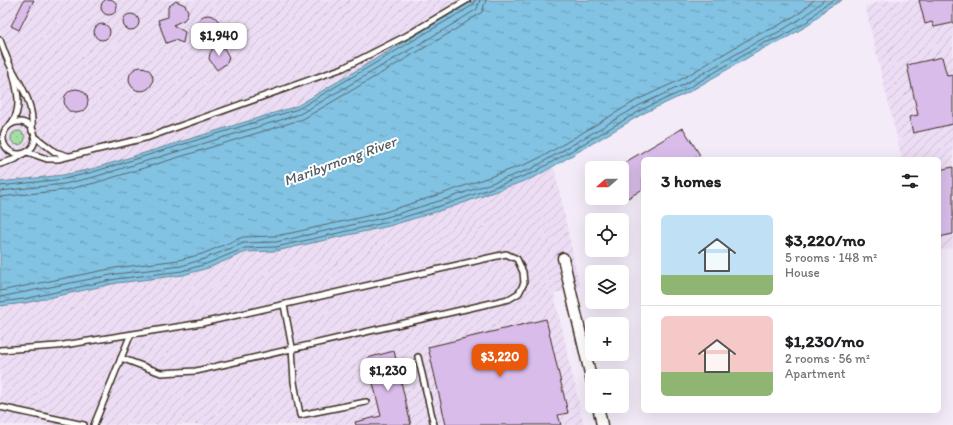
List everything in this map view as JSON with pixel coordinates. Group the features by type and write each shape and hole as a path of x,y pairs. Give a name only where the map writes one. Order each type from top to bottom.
{"street":[{"path":"563,258 589,369"},
{"path":"599,413 602,425"}],"lane":[{"path":"12,68 18,106 16,116 2,135 4,143 14,154 25,153 47,159 58,159 149,137 343,68 408,35 467,0"},
{"path":"0,40 12,68 25,89 33,118 33,145 16,159 0,164"},
{"path":"10,125 22,123 55,152 69,156"},
{"path":"0,350 7,351 57,346 130,336 202,323 506,254 517,259 523,272 524,283 519,293 509,299 292,347 196,371 161,373 121,358"},
{"path":"284,305 292,347 294,382 300,415 366,402"},
{"path":"94,425 130,336"},
{"path":"418,357 434,425"},
{"path":"0,407 84,425"}],"shaded area":[{"path":"0,0 474,0 297,106 92,169 63,175 0,182"},
{"path":"885,0 953,0 953,247 941,250 941,157 902,157 865,6"},
{"path":"554,167 580,287 554,294 584,425 0,425 0,306 25,303 117,283 183,275 208,268 246,252 276,251 389,226 452,207 535,177"}],"green space":[{"path":"18,131 23,133 25,138 23,143 18,145 13,143 11,138 13,133"}],"water":[{"name":"Maribyrnong River","path":"474,0 842,0 826,9 810,24 781,41 766,47 687,93 644,113 535,177 452,207 389,226 276,251 246,252 208,268 183,275 117,283 25,303 0,306 0,182 63,175 92,169 297,106"}],"building":[{"path":"109,-1 115,1 117,7 115,13 109,15 103,13 101,7 103,1"},
{"path":"24,0 34,0 19,30 11,26"},
{"path":"919,0 953,0 953,23 934,27 932,22 925,24"},
{"path":"176,1 185,5 188,11 184,20 173,25 185,32 183,43 175,40 166,43 158,20 168,17 168,7"},
{"path":"128,14 134,14 139,19 137,28 134,30 128,30 123,25 123,19"},
{"path":"208,15 213,16 219,22 219,32 213,38 208,39 203,38 197,32 196,27 197,22 203,16"},
{"path":"99,24 105,24 110,29 108,38 105,40 99,40 94,35 94,29"},
{"path":"214,47 224,48 229,57 227,63 217,70 209,59 210,53"},
{"path":"942,57 947,76 953,75 953,124 913,133 909,117 918,115 907,65"},
{"path":"141,67 146,68 152,74 152,84 146,90 141,91 136,90 130,84 129,79 130,74 136,68"},
{"path":"76,89 81,90 87,96 87,106 81,112 76,113 71,112 65,106 64,101 65,96 71,90"},
{"path":"683,128 700,155 696,157 641,157 641,190 629,197 629,161 627,161"},
{"path":"953,167 953,234 941,237 941,170"},
{"path":"546,319 568,413 558,415 561,425 446,425 428,347"},
{"path":"394,351 411,425 356,425 355,422 381,416 367,358"}]}
